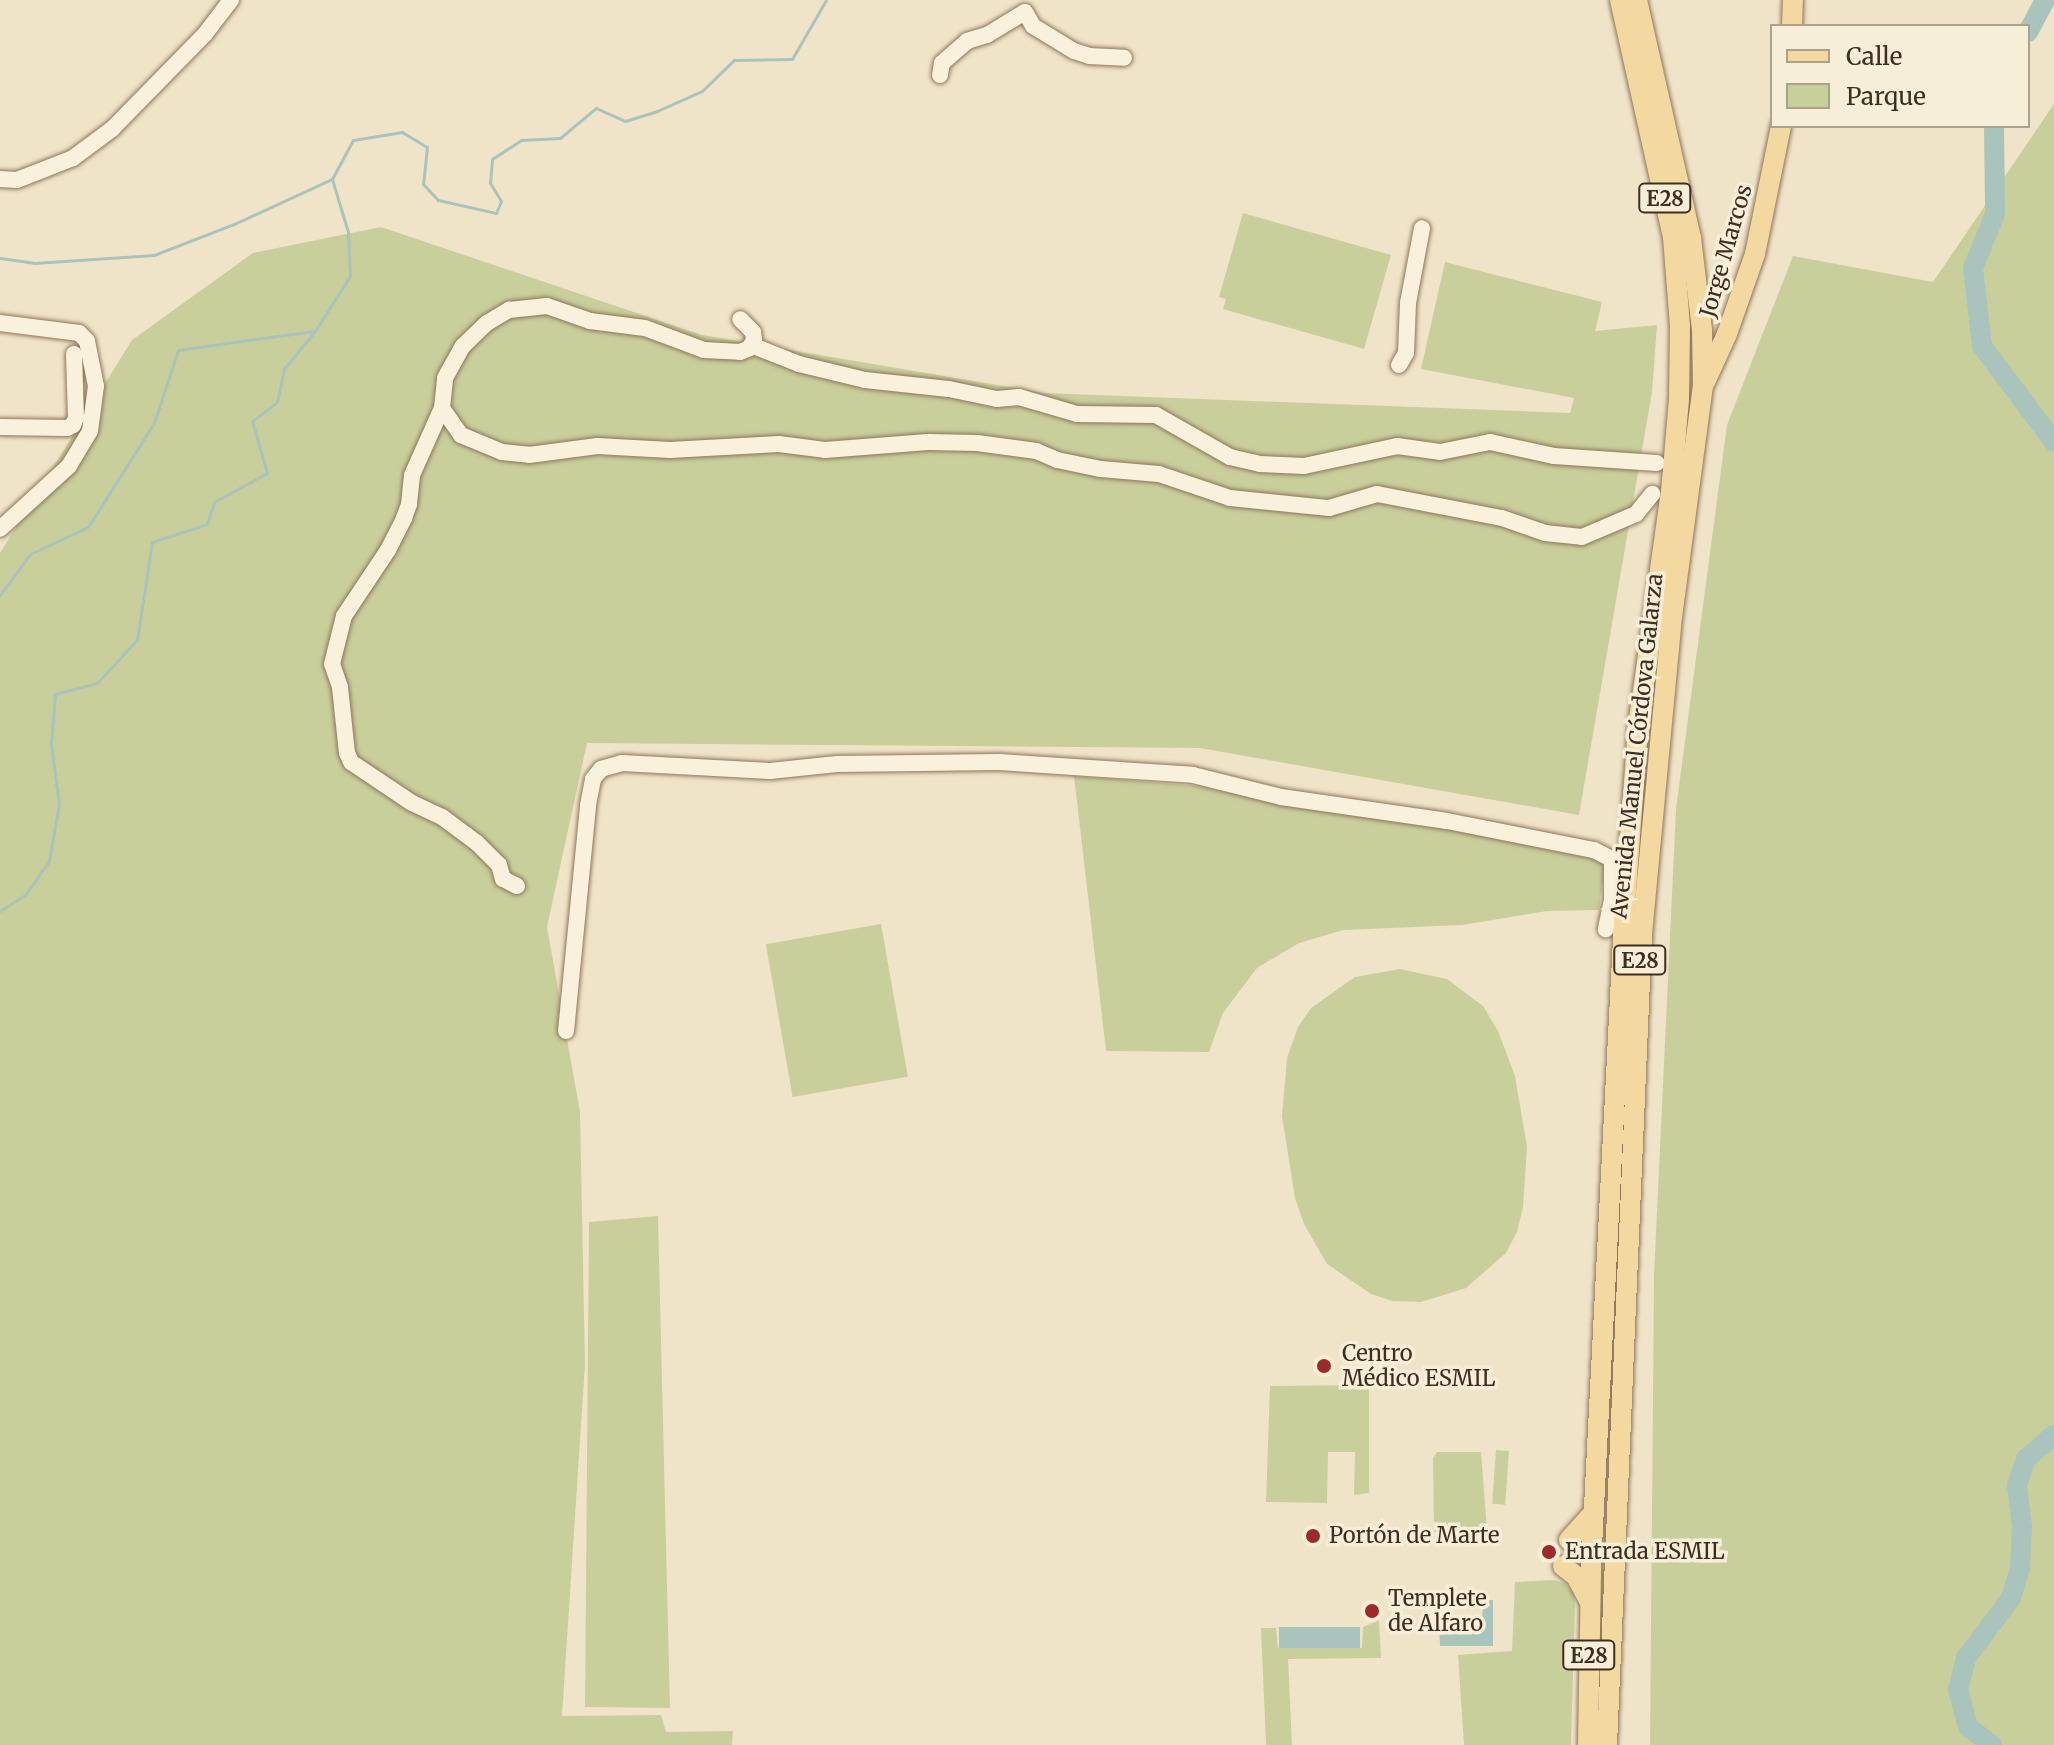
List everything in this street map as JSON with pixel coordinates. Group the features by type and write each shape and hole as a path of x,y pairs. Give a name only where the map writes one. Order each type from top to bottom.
{"main road":[{"name":"Avenida Manuel Córdova Galarza","path":"1588,1745 1593,1513 1612,1116 1638,726 1671,492 1680,370 1673,237 1620,0"},
{"name":"Avenida Manuel Córdova Galarza","path":"1607,1745 1642,934 1671,625 1703,386 1702,330 1691,238 1663,101 1637,0"},
{"path":"1792,24 1793,0"},
{"name":"Jorge Marcos","path":"1703,386 1727,334 1755,254 1781,128"},
{"path":"1569,1540 1593,1513"},
{"path":"1563,1566 1576,1576 1590,1601"}],"street":[{"path":"0,179 17,180 73,158 112,129 205,34 231,0"},
{"path":"940,75 942,63 967,41 987,35 1025,12 1033,26 1074,51 1089,56 1124,58"},
{"path":"1399,365 1406,353 1408,303 1422,228"},
{"path":"517,886 503,879 491,855 442,817 412,803 351,762 347,753 340,687 332,664 344,616 388,550 404,518 412,475 442,408 445,378 463,346 487,323 524,307 547,306 590,321 645,328 704,350 740,352 751,345 753,332 740,319"},
{"path":"0,323 79,333 87,341 96,386 90,431 69,466 0,529"},
{"path":"751,345 799,364 865,380 949,389 997,399 1019,397 1077,414 1156,415 1230,457 1260,464 1304,466 1397,446 1440,452 1490,442 1554,456 1657,463"},
{"path":"0,427 67,428 73,425 76,418 74,354"},
{"path":"442,408 461,435 502,452 529,455 597,446 670,450 779,444 825,450 928,442 977,443 1036,451 1057,460 1101,469 1159,474 1230,498 1329,508 1377,494 1502,518 1545,533 1582,537 1636,514 1652,494"},
{"path":"566,1031 593,779 601,769 622,763 770,771 837,764 999,762 1193,775 1281,797 1447,821 1594,850 1612,859 1612,900 1606,929"}],"green space":[{"path":"2054,104 2054,1745 1650,1745 1654,1275 1676,809 1727,425 1793,256 1933,282"},
{"path":"1243,213 1391,255 1364,349 1223,309 1226,299 1219,297"},
{"path":"381,227 702,335 1044,393 1570,413 1574,398 1421,369 1445,262 1602,302 1595,331 1657,325 1652,392 1579,815 1200,748 587,743 547,927 580,1112 585,1364 562,1716 661,1715 666,1732 733,1731 732,1745 0,1745 0,553 132,340 253,253"},
{"path":"1074,776 1198,786 1299,807 1438,826 1605,861 1599,910 1547,911 1462,925 1343,930 1299,943 1257,968 1223,1013 1209,1052 1106,1051"},
{"path":"881,924 908,1077 793,1097 766,944"},
{"path":"1400,969 1447,979 1483,1006 1498,1031 1515,1076 1527,1147 1523,1207 1517,1232 1506,1253 1466,1288 1421,1302 1392,1301 1371,1294 1327,1264 1304,1224 1295,1198 1282,1116 1287,1058 1298,1027 1311,1008 1355,977"},
{"path":"658,1216 670,1708 585,1707 589,1222"},
{"path":"1369,1385 1369,1493 1354,1495 1355,1452 1328,1452 1327,1503 1266,1502 1270,1386"},
{"path":"1496,1450 1509,1451 1505,1505 1492,1504"},
{"path":"1437,1452 1481,1452 1487,1530 1434,1532 1433,1458"},
{"path":"1554,1580 1564,1583 1573,1592 1575,1604 1571,1745 1464,1745 1458,1655 1512,1651 1515,1582"},
{"path":"1379,1620 1381,1658 1288,1659 1292,1745 1266,1745 1261,1628 1276,1628 1278,1648 1362,1648 1363,1627"}],"water":[{"path":"1483,1600 1493,1600 1493,1646 1440,1646 1439,1623 1482,1623"},
{"path":"1279,1627 1360,1627 1360,1648 1279,1648"}],"waterway":[{"path":"0,258 34,263 154,255 234,224 332,179 353,140 402,132 427,147 423,184 438,200 496,213 501,201 490,183 492,159 521,140 560,138 596,108 625,121 657,111 702,91 734,60 792,59 826,0"},
{"path":"2030,28 2045,0"},
{"path":"1994,128 1995,214 1973,268 1982,346 2054,442"},
{"path":"0,911 25,895 49,861 59,804 51,744 55,694 97,683 137,640 152,542 207,524 214,502 267,473 252,421 277,402 284,369 315,331 350,276 348,232 332,179"},
{"path":"0,595 30,554 88,527 154,423 178,350 314,331"},
{"path":"1992,1745 1968,1727 1958,1690 1966,1658 2011,1598 2020,1569 2022,1527 2017,1485 2026,1459 2054,1435"}],"place":[{"name":"Centro Médico ESMIL","path":"1324,1366"},
{"name":"Portón de Marte","path":"1313,1536"},
{"name":"Entrada ESMIL","path":"1549,1552"},
{"name":"Templete de Alfaro","path":"1372,1611"}]}
